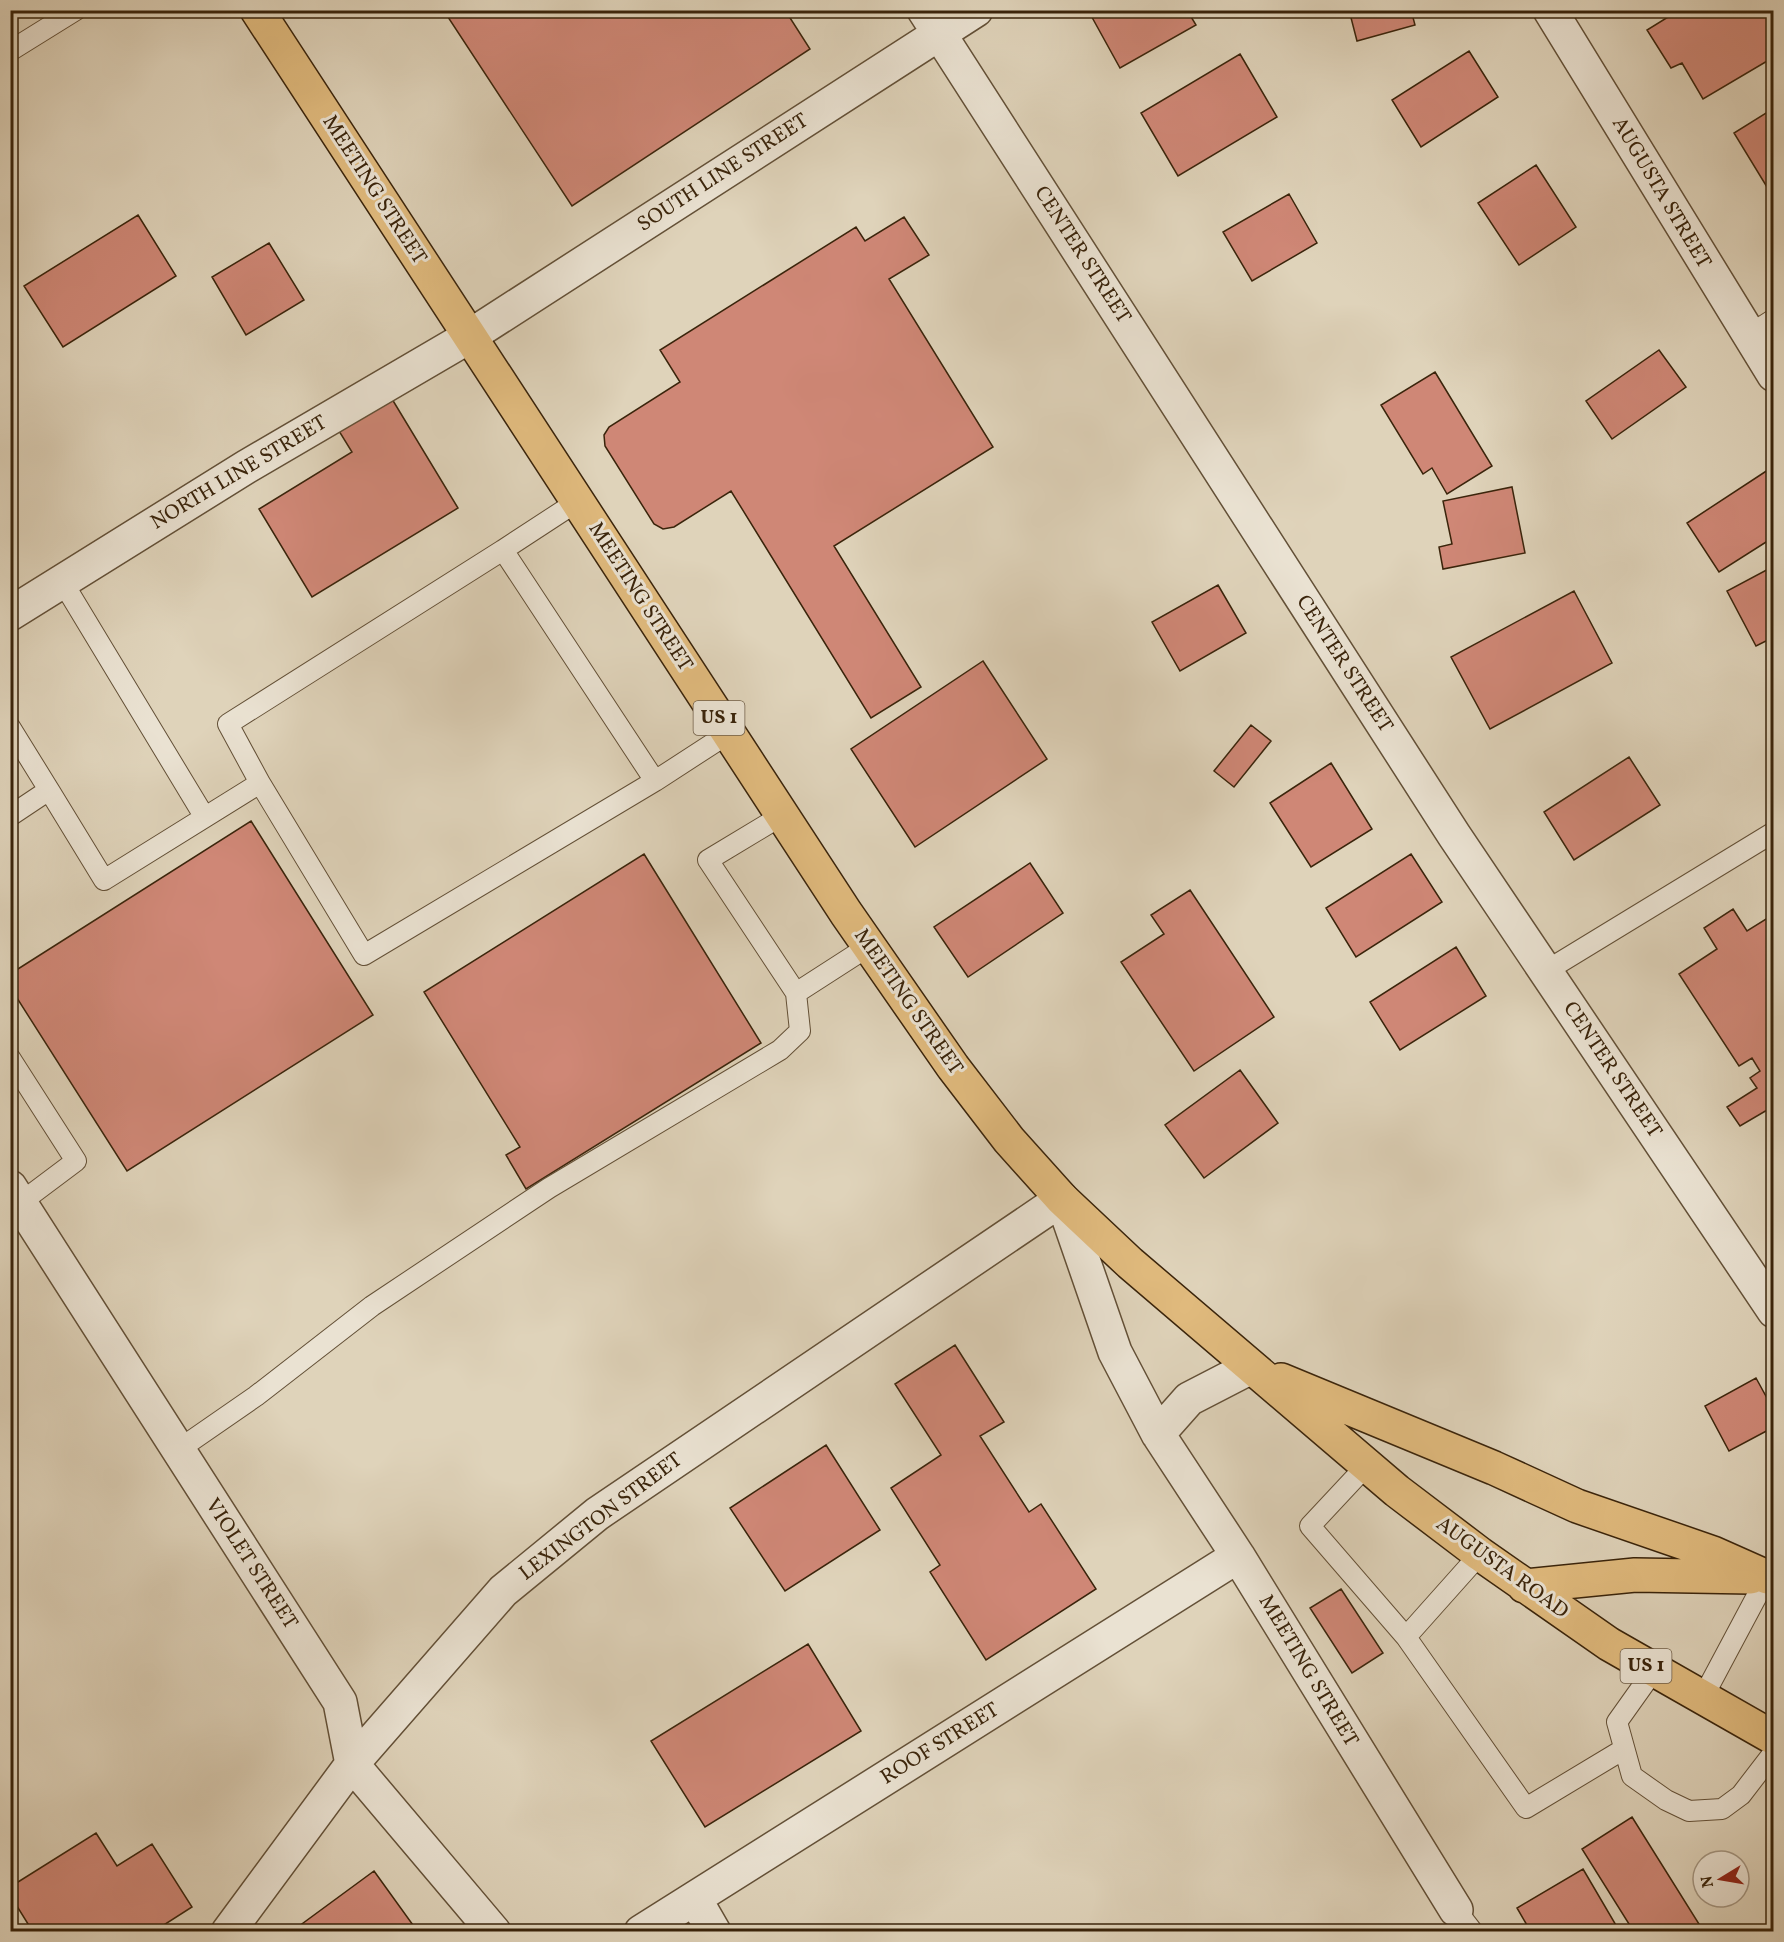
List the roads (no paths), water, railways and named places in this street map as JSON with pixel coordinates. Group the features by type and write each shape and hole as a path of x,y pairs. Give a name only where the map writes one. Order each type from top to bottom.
{"main road":[{"name":"MEETING STREET","path":"257,10 781,816 953,1067 1010,1140 1062,1199 1130,1263 1251,1367"},
{"name":"AUGUSTA ROAD","path":"1251,1367 1367,1465 1524,1587 1609,1644 1773,1738"},
{"path":"1251,1367 1494,1468 1577,1506 1713,1552 1770,1578"},
{"path":"1524,1587 1635,1575 1679,1573 1770,1578"}],"street":[{"name":"SOUTH LINE STREET","path":"470,336 932,22 976,10"},
{"name":"AUGUSTA STREET","path":"1550,10 1761,327 1773,375"},
{"name":"CENTER STREET","path":"932,22 1454,835 1773,1311"},
{"name":"NORTH LINE STREET","path":"10,614 246,467 470,336"},
{"name":"VIOLET STREET","path":"15,1195 340,1702 352,1764 494,1932"},
{"name":"MEETING STREET","path":"1062,1199 1115,1352 1158,1434 1238,1556 1464,1921"},
{"name":"LEXINGTON STREET","path":"228,1932 352,1764 503,1591 531,1566 597,1514 1062,1199"},
{"path":"1158,1434 1190,1399 1251,1367"},
{"name":"ROOF STREET","path":"641,1932 1238,1556"},
{"path":"695,1899 714,1932"}],"lane":[{"path":"10,51 76,10"},
{"path":"578,501 228,724 260,783 364,955 655,781 729,733"},
{"path":"503,550 655,781"},
{"path":"62,581 204,816"},
{"path":"10,728 104,880 260,783"},
{"path":"10,816 50,790"},
{"path":"178,1450 256,1396 372,1306 549,1188 780,1050 800,1031 795,993 708,860 781,816"},
{"path":"1546,971 1773,832"},
{"path":"795,993 868,946"},
{"path":"10,1058 76,1161 15,1195"},
{"path":"1367,1465 1310,1526 1406,1637 1526,1808 1624,1749"},
{"path":"1406,1637 1480,1554"},
{"path":"1702,1698 1770,1578"},
{"path":"1654,1670 1617,1722 1632,1776 1666,1800 1689,1811 1722,1809 1741,1794 1773,1752"}]}
